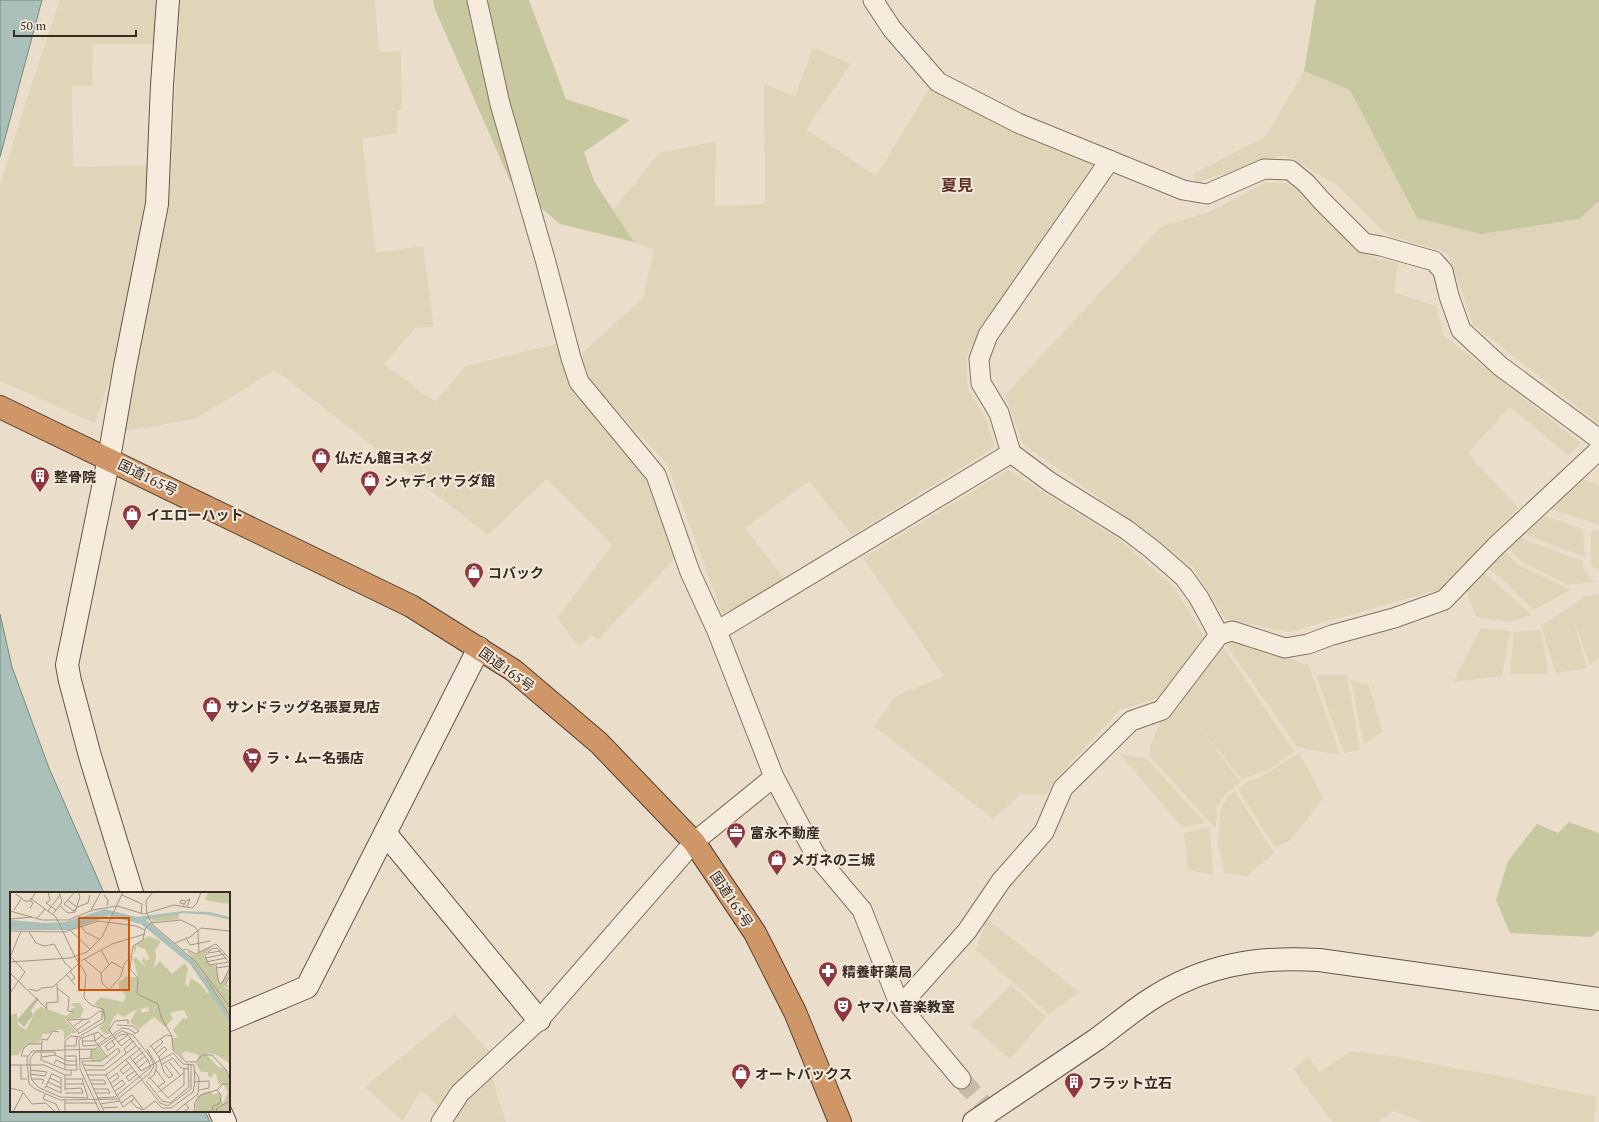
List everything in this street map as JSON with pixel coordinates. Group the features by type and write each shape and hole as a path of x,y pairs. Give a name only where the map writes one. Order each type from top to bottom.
{"highway":[{"name":"国道165号","path":"0,407 109,458 411,606 513,670 599,743 694,842 755,933 795,1012 840,1122"}],"street":[{"path":"132,892 90,756 67,665 109,458 125,366 157,204 162,85 168,0"},
{"path":"476,0 500,104 579,382 656,475 690,572 717,631 774,778 815,854 862,910 900,1006 962,1079"},
{"path":"873,0 892,29 938,82 1018,123 1183,190 1207,194 1264,170 1290,170 1306,183 1364,243 1381,246 1434,261 1443,272 1449,296 1461,330 1500,366 1599,439"},
{"path":"1110,160 988,335 979,359 981,383 1000,413 1011,453 1050,482 1127,530 1154,550 1184,577 1199,598 1219,635"},
{"path":"900,1006 968,932 1001,881 1044,832 1063,788 1131,721 1162,710 1219,635 1232,631 1285,648 1308,644 1332,635 1394,618 1444,600 1495,547 1599,450"},
{"path":"717,631 1011,453"},
{"path":"230,1020 307,987 479,648"},
{"path":"441,1122 460,1093 539,1020 694,842 774,778"},
{"path":"385,833 539,1020"},
{"path":"974,1122 1098,1038 1150,999 1175,985 1233,964 1277,959 1319,960 1599,1000"},
{"path":"220,1112 224,1122"}],"shaded area":[{"path":"0,0 42,0 0,157"},
{"path":"60,0 151,0 164,2 159,44 93,44 92,86 72,85 73,167 154,165 130,297 114,365 95,423 0,381 0,185"},
{"path":"180,0 375,0 379,52 401,51 402,109 397,111 397,133 362,139 376,253 423,246 434,327 415,328 384,364 435,402 466,366 561,343 649,482 676,557 598,640 591,635 579,647 557,618 612,545 547,479 488,535 275,370 195,419 121,432 170,194"},
{"path":"813,48 851,64 806,129 876,176 929,89 1095,161 979,331 966,358 968,389 986,419 995,447 852,535 809,481 745,528 785,580 723,615 667,464 584,375 583,352 643,298 654,249 610,233 613,210 659,153 716,141 715,206 765,204 764,84 795,96"},
{"path":"1304,71 1350,90 1417,218 1579,219 1599,201 1599,424 1473,324 1448,253 1388,235 1334,183 1285,155 1197,182 1194,174 1266,136"},
{"path":"1265,183 1285,183 1316,202 1369,256 1398,263 1394,292 1436,306 1444,336 1581,443 1569,456 1510,407 1468,453 1518,508 1441,589 1289,632 1225,619 1193,567 1135,523 1023,444 1005,395 1162,226 1207,213"},
{"path":"1008,470 1120,540 1174,587 1204,637 1158,698 1120,710 1056,778 1046,795 1021,794 993,819 874,726 896,696 944,676 863,558"},
{"path":"1578,477 1599,486 1599,525 1544,507"},
{"path":"1545,516 1583,529 1585,557 1523,534 1522,529 1537,517"},
{"path":"1597,530 1599,531 1599,570 1591,566 1591,532"},
{"path":"1517,537 1583,561 1583,569 1594,582 1568,585 1523,562 1509,548"},
{"path":"1504,551 1518,565 1571,590 1533,610 1503,580 1486,567"},
{"path":"1485,573 1532,615 1510,622 1476,617 1465,587 1475,574"},
{"path":"1599,594 1599,657 1590,665 1572,616 1587,668 1556,673 1541,625 1569,608 1583,597"},
{"path":"0,614 12,667 49,768 104,892 10,892 10,1112 205,1112 210,1122 0,1122"},
{"path":"1481,628 1510,631 1502,676 1453,682"},
{"path":"1541,630 1548,674 1510,674 1514,632"},
{"path":"1234,636 1309,666 1340,755 1297,747 1223,640"},
{"path":"1220,642 1294,751 1270,769 1242,779 1196,723 1241,782 1227,793 1216,807 1217,817 1215,828 1150,756 1150,746 1160,722 1174,708 1182,705 1177,699"},
{"path":"1316,675 1347,675 1360,750 1344,753"},
{"path":"1351,680 1369,685 1382,732 1364,744"},
{"path":"1119,753 1146,758 1205,823 1182,827"},
{"path":"1299,753 1323,798 1288,842 1275,847 1238,790 1248,781 1261,777"},
{"path":"1235,791 1274,853 1247,876 1224,873 1218,844 1220,815 1223,804 1229,795"},
{"path":"1210,827 1213,875 1188,870 1184,833"},
{"path":"987,919 1079,992 1049,1014 976,950"},
{"path":"1011,985 1046,1017 1010,1059 970,1025"},
{"path":"454,1014 490,1052 439,1107 421,1090 403,1121 365,1087"},
{"path":"1351,1051 1399,1057 1597,1097 1594,1122 1423,1122 1393,1111 1379,1122 1332,1122 1293,1069 1308,1057 1320,1072"},
{"path":"492,1078 506,1122 452,1122 461,1108"}],"green space":[{"path":"433,0 529,0 566,99 630,120 584,152 594,181 634,242 560,224 510,181 434,7"},
{"path":"1316,0 1599,0 1599,201 1579,219 1481,234 1417,218 1350,90 1304,71"},
{"path":"1569,822 1599,833 1599,930 1591,937 1510,933 1496,900 1508,861 1537,824 1558,833"}],"tunnel":[{"path":"961,1079 999,1122"}],"place":[{"name":"仏だん館ヨネダ","path":"321,474"},
{"name":"整骨院","path":"40,493"},
{"name":"シャディサラダ館","path":"370,497"},
{"name":"イエローハット","path":"132,531"},
{"name":"コバック","path":"474,589"},
{"name":"サンドラッグ名張夏見店","path":"212,723"},
{"name":"ラ・ムー名張店","path":"252,774"},
{"name":"富永不動産","path":"736,849"},
{"name":"メガネの三城","path":"777,876"},
{"name":"精養軒薬局","path":"828,988"},
{"name":"ヤマハ音楽教室","path":"843,1023"},
{"name":"オートバックス","path":"741,1090"},
{"name":"フラット立石","path":"1074,1099"}],"district":[{"name":"夏見","path":"957,185"}]}
